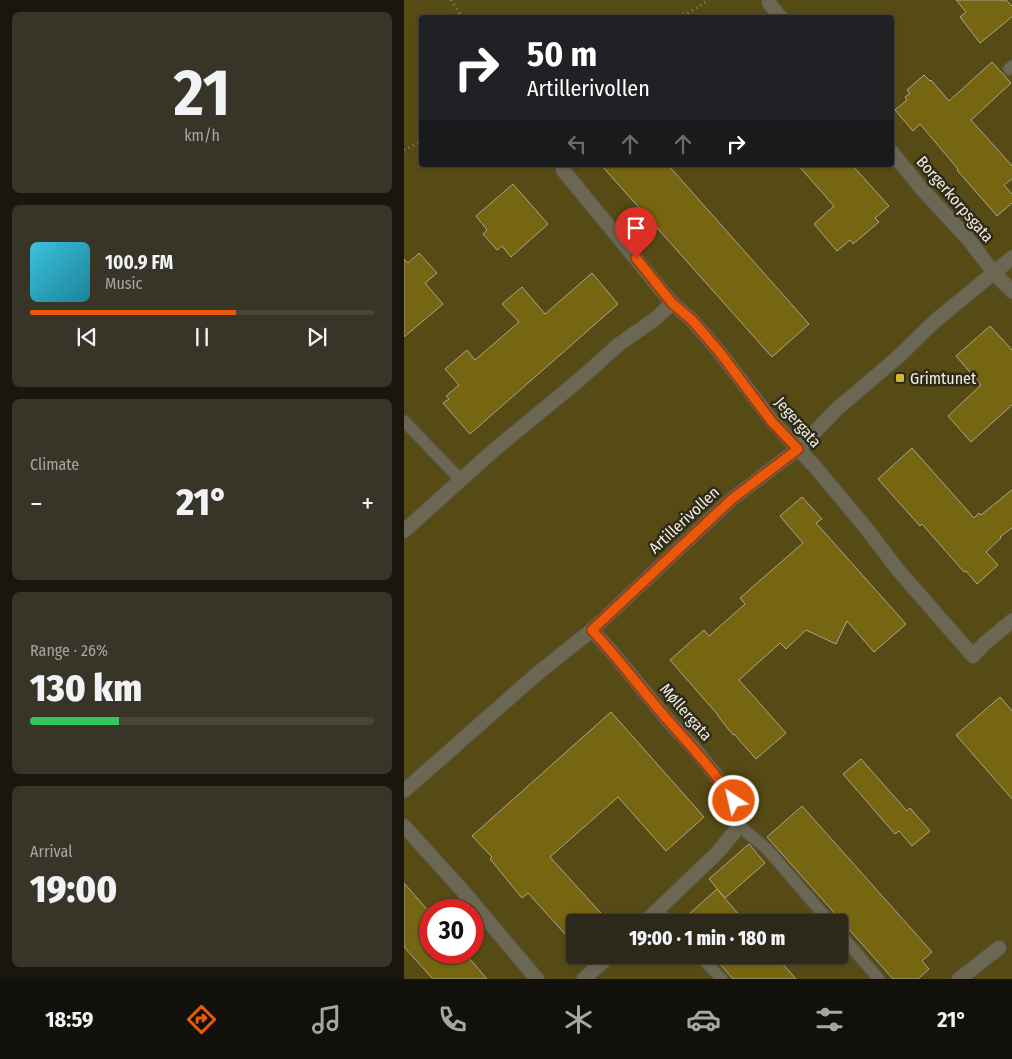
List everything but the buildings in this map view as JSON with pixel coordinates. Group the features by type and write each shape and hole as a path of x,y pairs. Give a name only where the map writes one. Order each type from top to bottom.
{"street":[{"path":"769,3 779,15"},
{"name":"Borgerkorpsgata","path":"894,154 1012,292"},
{"name":"Jegergata","path":"563,170 672,303 693,321 721,354 772,422 816,468 898,570 973,656 1012,620"},
{"name":"Artillerivollen","path":"404,791 538,673 592,630 732,499 798,449 837,409 898,358 935,321 1012,257"},
{"path":"404,531 494,450 578,381 618,345 672,303"},
{"name":"Møllergata","path":"592,630 699,754 722,784 740,810 738,824"},
{"path":"654,914 718,852 737,829 738,824"},
{"path":"404,826 462,890 537,979"},
{"path":"959,979 999,948"},
{"path":"584,979 600,964"}],"lane":[{"path":"404,421 461,480"},
{"path":"738,824 768,850 823,914"},
{"path":"657,911 660,914"},
{"path":"848,943 879,979"},
{"path":"708,964 722,979"}],"path":[{"path":"451,0 461,15"},
{"path":"678,15 688,13 710,0"},
{"path":"404,150 419,142"}],"shaded area":[{"path":"404,0 1012,0 1012,979 404,979"}],"place":[{"name":"Grimtunet","path":"900,378"}],"route":[{"path":"636,258 672,303 693,321 721,354 772,422 798,449 732,499 592,630 699,754 734,801"}]}
